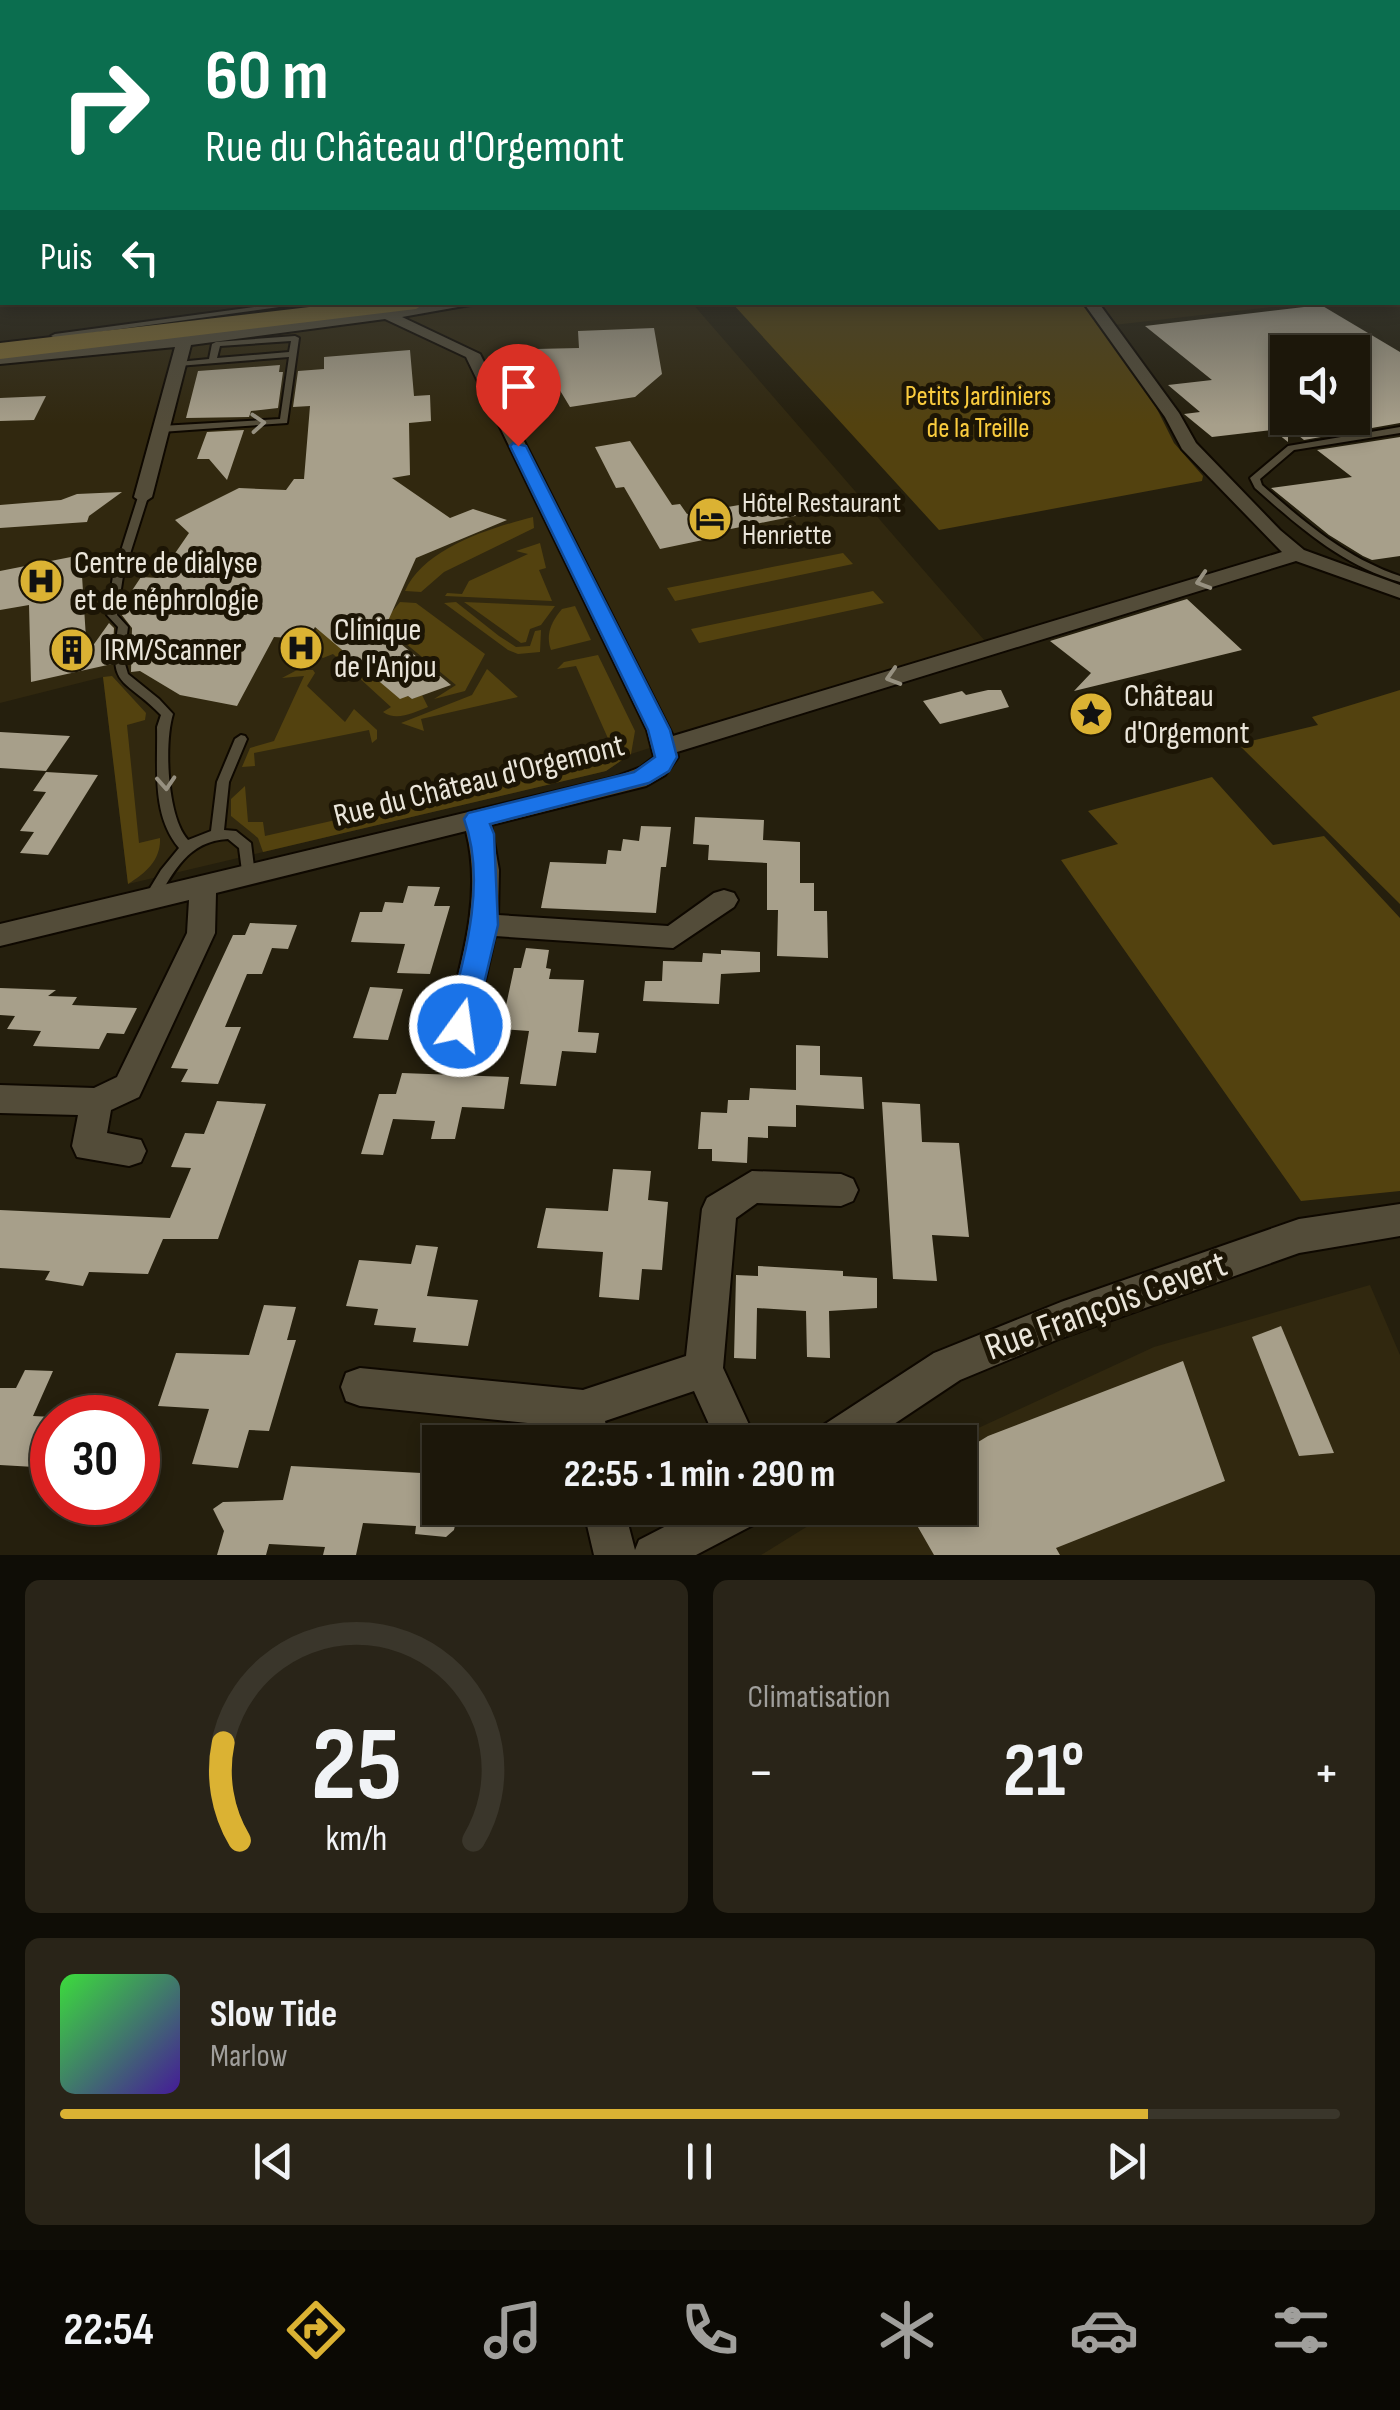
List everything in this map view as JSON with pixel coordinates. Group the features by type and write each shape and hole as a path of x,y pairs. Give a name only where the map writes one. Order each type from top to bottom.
{"main road":[{"path":"0,342 339,305"},
{"path":"0,351 339,305"}],"street":[{"path":"0,360 184,341 456,305"},
{"path":"1092,305 1200,458 1297,554 1400,592"},
{"path":"388,314 404,325 472,354 665,747"},
{"path":"143,497 184,341"},
{"name":"Rue du Château d'Orgemont","path":"0,935 641,778 661,766 665,747 1297,554"},
{"path":"460,1026 486,925 482,834 476,819"},
{"path":"0,1099 96,1102 128,1087 201,933 203,886"},
{"path":"486,925 673,938 724,900"},
{"path":"96,1102 89,1146 129,1152"},
{"path":"729,1425 704,1369 719,1209 752,1187 841,1190"},
{"name":"Rue François Cevert","path":"859,1425 947,1366 1061,1320 1299,1236 1400,1220"},
{"path":"588,1425 704,1369"},
{"path":"360,1387 580,1425"},
{"path":"608,1525 615,1555"},
{"path":"654,1555 710,1525"}],"lane":[{"path":"161,430 284,421 295,338 216,344 213,361"},
{"path":"178,364 294,354"},
{"path":"1400,430 1291,448 1255,478 1258,486 1347,558 1400,579"},
{"path":"143,497 120,566 112,615 124,627 117,660 120,671 135,690 167,714 163,726 168,817 174,836 186,847"},
{"path":"217,834 222,782 241,739"},
{"path":"151,898 168,868 198,838 231,834 246,846 248,875"}],"shaded area":[{"path":"487,305 694,305 985,641 631,754 606,771 128,884 103,677 0,703 0,363 313,330"},
{"path":"1100,305 1289,305 1114,325"},
{"path":"1370,1285 1400,1355 1400,1555 761,1555 810,1525 977,1525 977,1429 1154,1347"}],"green space":[{"name":"Petits Jardiniers de la Treille","path":"734,305 1082,305 1151,397 1174,443 1203,476 1202,481 939,530"},
{"path":"533,517 534,528 444,572 421,592 405,591 427,563 460,542"},
{"path":"540,543 546,568 539,570 552,601 445,596 462,594 469,581 528,554 516,551"},
{"path":"843,553 853,564 675,601 667,588"},
{"path":"873,591 884,603 699,643 691,629"},
{"path":"400,602 416,603 485,654 465,691 434,699 456,685 382,624"},
{"path":"456,602 516,647 530,646 535,631 541,630 540,652 518,654 508,650 444,603"},
{"path":"464,602 555,606 541,625 530,629 526,642 521,643"},
{"path":"575,606 591,640 551,650 549,633 553,623 562,609"},
{"path":"319,626 361,670 412,699 422,695 428,707 400,716 383,712 391,707 333,654 323,658 304,645"},
{"path":"598,655 635,731 631,754 606,771 263,852 258,838 231,816 231,799 245,786 248,822 263,822 265,836 596,761 591,748 610,743 576,666 557,669 564,662"},
{"path":"487,669 518,697 421,719 424,731 401,723 472,695"},
{"path":"297,670 313,670 307,686 345,722 354,709 377,730 377,739 372,743 369,730 254,753 255,766 242,767 250,748 274,741 304,676 282,678"},
{"path":"112,676 146,713 145,720 127,725 139,843 160,838 151,865 128,884 103,677"},
{"path":"1400,690 1400,904 1238,744 1318,725 1312,717"},
{"path":"1212,777 1273,845 1324,836 1400,918 1400,1191 1301,1201 1061,860 1118,844 1088,811"}],"building":[{"path":"1321,305 1400,352 1400,423 1370,428 1370,335 1270,335 1270,430 1212,437 1184,414 1200,412 1168,385 1212,380 1145,326"},
{"path":"654,328 662,374 635,397 570,407 535,349 579,348 578,331"},
{"path":"410,350 414,396 430,395 431,421 409,423 410,475 392,478 450,518 473,509 507,520 416,558 384,630 451,685 412,699 400,699 315,627 308,639 274,637 237,706 180,695 140,671 131,672 132,628 121,614 123,604 141,577 158,578 189,533 175,520 239,488 286,490 294,479 304,479 310,406 293,407 298,371 324,369 324,357"},
{"path":"280,365 279,372 283,372 278,408 251,411 249,417 186,418 198,371"},
{"path":"46,396 34,420 0,421 0,398"},
{"path":"244,430 227,480 209,459 197,459 207,432"},
{"path":"1298,435 1332,435 1304,440"},
{"path":"1400,437 1400,556 1372,560 1363,556 1329,535 1271,488 1352,477 1317,450"},
{"path":"630,441 672,505 680,504 687,514 791,496 805,514 701,535 703,540 660,549 624,487 616,488 595,447"},
{"path":"122,492 89,516 87,522 0,528 0,505"},
{"path":"76,556 75,562 81,560 87,654 109,623 114,628 112,664 31,682 29,605 0,610 0,571"},
{"path":"1187,599 1242,650 1074,691 1091,673 1050,641"},
{"path":"1001,690 1009,707 940,724 923,701 962,691 966,695"},
{"path":"0,732 70,736 46,771 0,768"},
{"path":"46,772 98,775 48,855 20,853 34,832 20,831 46,792 33,791"},
{"path":"695,817 764,820 763,840 800,842 800,883 814,883 814,911 827,911 828,958 777,956 778,910 767,910 767,863 708,860 709,845 693,844"},
{"path":"641,826 671,827 656,913 541,908 550,862 606,864 608,850 621,851 623,839 639,841"},
{"path":"408,886 440,887 434,906 450,906 430,974 397,973 405,944 351,942 360,912 382,912 385,902 403,903"},
{"path":"250,923 297,925 288,949 272,948 262,974 247,974 225,1027 241,1027 218,1084 181,1082 188,1069 171,1068 233,935 245,935"},
{"path":"526,948 549,950 549,979 584,980 578,1032 599,1033 596,1053 562,1051 556,1086 520,1084 529,1031 501,1029 514,968 521,968"},
{"path":"721,950 760,952 760,972 721,974 719,1004 643,1001 645,981 662,981 663,961 702,962 703,953 721,954"},
{"path":"370,987 403,989 388,1040 353,1038"},
{"path":"0,988 56,990 48,996 77,997 72,1005 137,1008 124,1034 107,1033 99,1049 33,1046 41,1031 7,1029 15,1016 0,1015"},
{"path":"796,1045 820,1046 820,1075 862,1077 864,1109 796,1105 796,1127 768,1126 768,1138 748,1137 747,1163 712,1161 712,1149 698,1149 701,1112 727,1113 728,1100 749,1100 750,1088 796,1090"},
{"path":"402,1073 509,1077 504,1109 462,1107 455,1139 431,1139 435,1121 393,1119 383,1155 361,1154 379,1094 396,1094"},
{"path":"217,1101 266,1104 218,1239 163,1239 148,1274 89,1272 83,1286 45,1280 50,1271 0,1268 0,1210 170,1218 191,1168 171,1167 185,1133 204,1134"},
{"path":"882,1102 920,1104 922,1142 959,1143 969,1237 932,1235 937,1281 893,1279"},
{"path":"613,1169 651,1171 648,1200 668,1202 662,1270 642,1269 639,1300 599,1297 603,1252 537,1248 546,1208 608,1211"},
{"path":"416,1245 438,1247 427,1296 478,1300 468,1346 413,1342 416,1328 374,1325 378,1309 346,1306 359,1260 411,1264"},
{"path":"758,1266 843,1271 843,1276 877,1278 877,1308 829,1311 830,1358 807,1357 806,1311 757,1308 756,1359 734,1358 736,1275 758,1276"},
{"path":"264,1305 296,1307 287,1340 296,1340 269,1431 249,1430 238,1468 192,1464 209,1409 160,1406 176,1353 249,1355"},
{"path":"1281,1326 1334,1453 1299,1456 1252,1337"},
{"path":"1183,1361 1225,1481 1056,1548 1060,1555 934,1555 917,1525 977,1525 977,1443"},
{"path":"25,1370 53,1371 42,1395 30,1395 30,1467 0,1465 0,1388 16,1388"},
{"path":"291,1466 422,1473 422,1525 455,1525 446,1537 415,1534 416,1526 363,1523 356,1555 323,1555 325,1547 269,1544 266,1555 217,1555 224,1531 213,1509 223,1502 283,1500"}],"place":[{"name":"Hôtel Restaurant Henriette","path":"710,519"},
{"name":"Centre de dialyse et de néphrologie","path":"41,581"},
{"name":"Clinique de l'Anjou","path":"301,648"},
{"name":"IRM/Scanner","path":"72,650"},
{"name":"Château d'Orgemont","path":"1091,714"}],"route":[{"path":"460,1026 486,925 482,834 476,819 641,778 661,766 666,757 659,730 518,446"}]}
